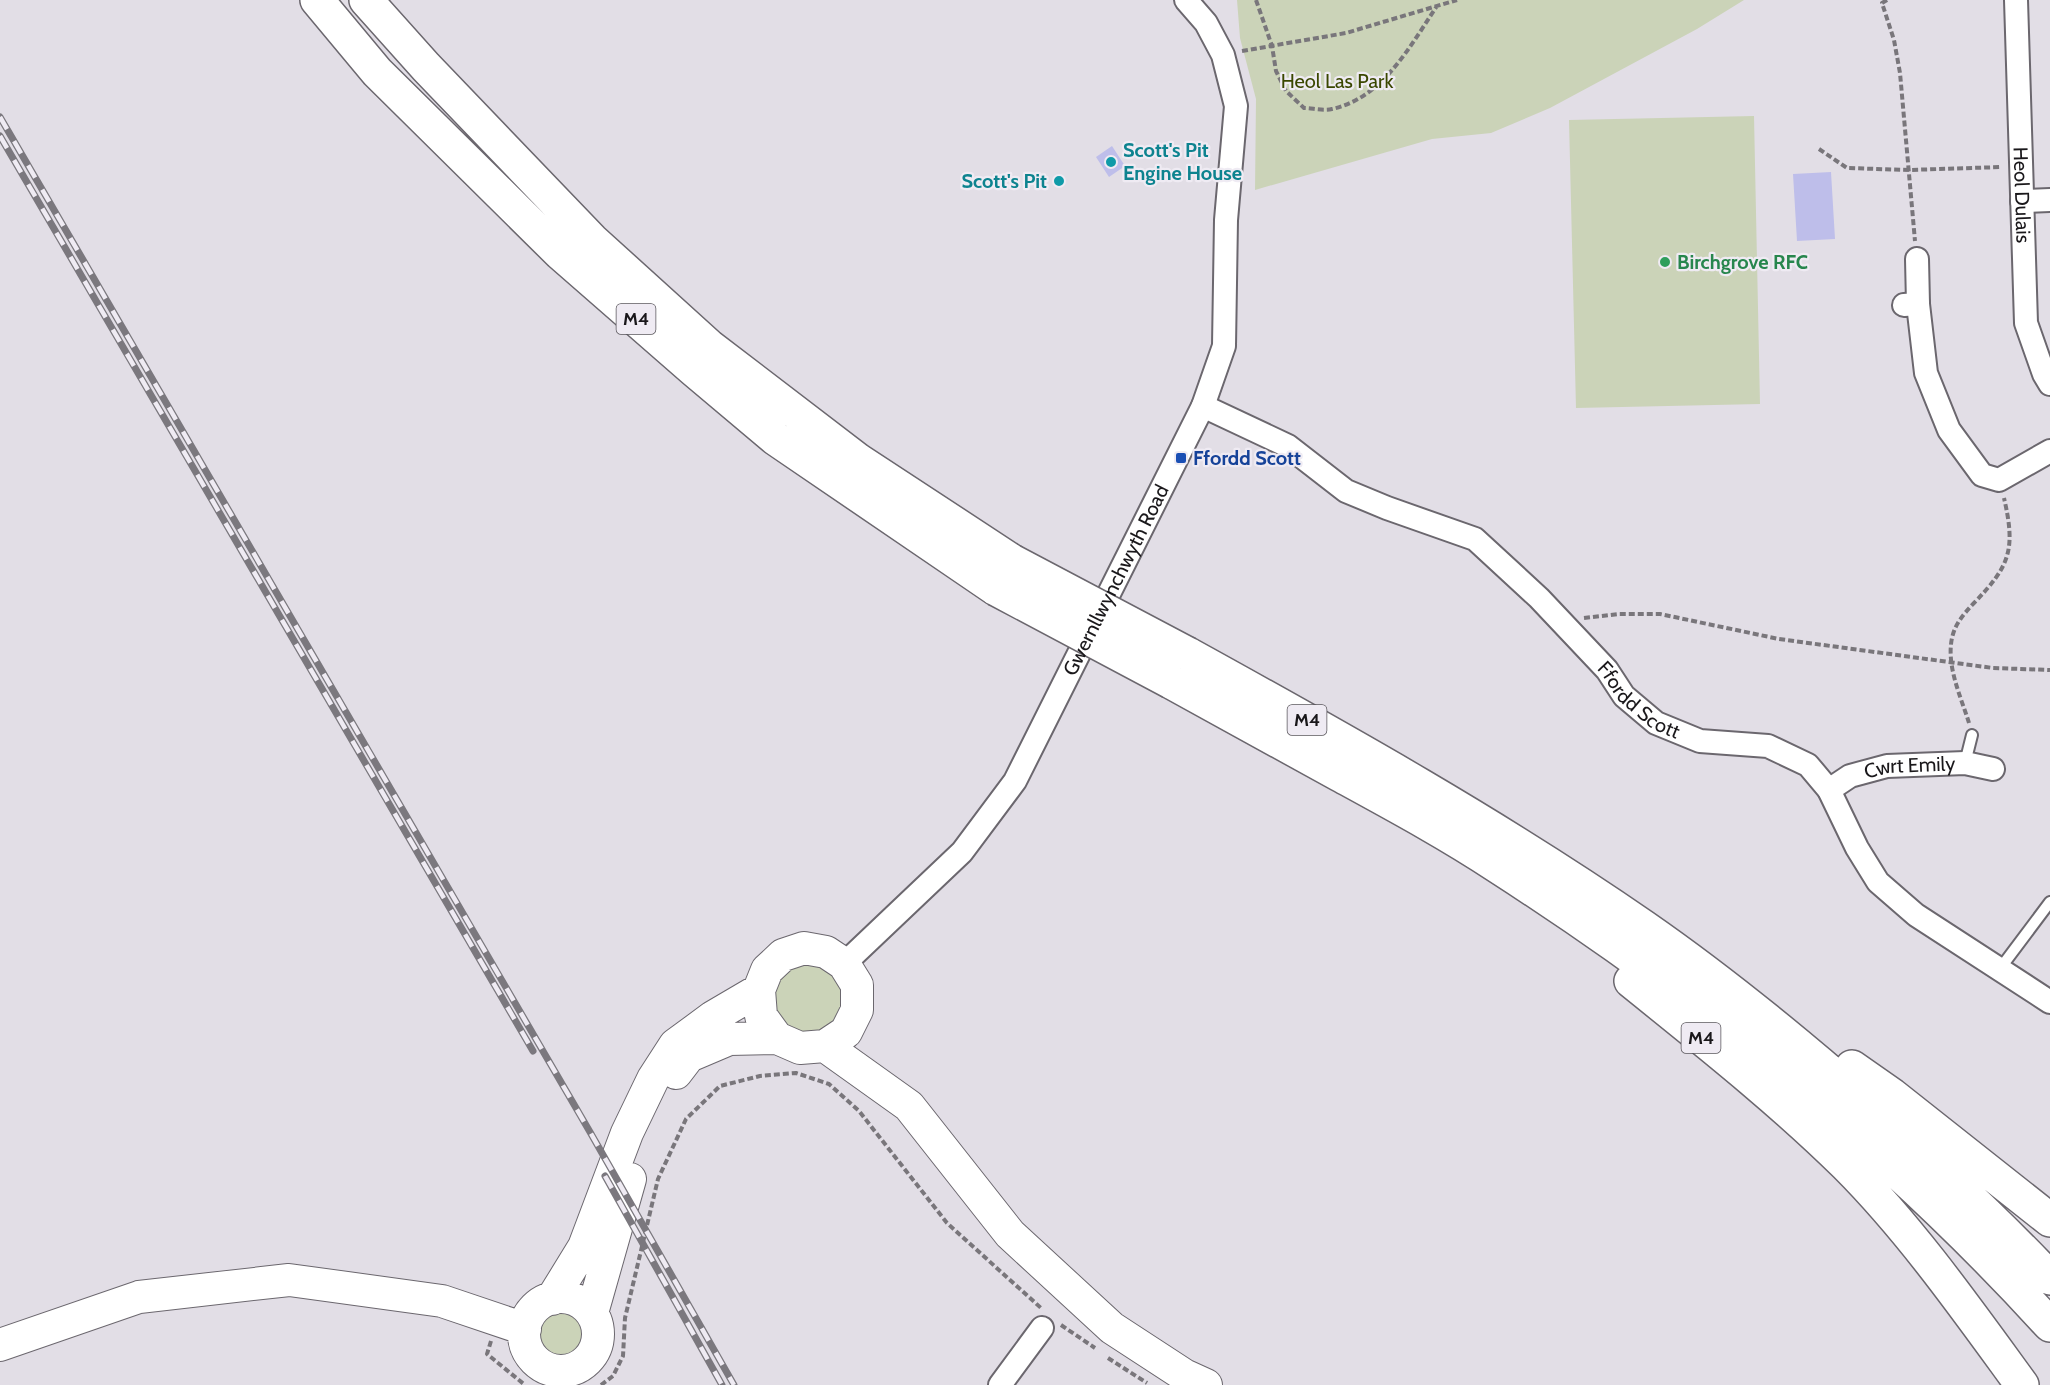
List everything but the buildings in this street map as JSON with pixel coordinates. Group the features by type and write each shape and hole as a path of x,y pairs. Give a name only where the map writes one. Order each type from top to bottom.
{"highway":[{"name":"M4","path":"317,0 376,72 560,252 776,439 996,590 1171,682 1411,814 1496,865 1610,941 1695,1002 1776,1067 1941,1211 2050,1325"},
{"name":"M4","path":"366,0 426,67 592,240 709,346 858,460 1012,561 1188,654 1416,781 1511,840 1883,1088 2050,1220"},
{"name":"M4","path":"1314,761 1491,873 1600,956 1803,1125 1886,1209 1958,1298 2022,1385"},
{"name":"M4","path":"1712,976 1794,1041 1964,1190 2050,1278"}],"main road":[{"path":"592,1313 641,1138 669,1082 689,1056 729,1039 777,1038 800,1048 825,1046 846,1032 857,1010 857,985 844,963 826,952 804,948 783,955 767,970 759,990 761,1016 777,1038"},
{"path":"552,1299 584,1247 627,1133 652,1079 675,1045 713,1017 759,990"},
{"path":"825,1046 909,1106 1010,1234 1112,1328 1184,1375 1206,1385"},
{"path":"0,1345 139,1297 289,1280 442,1301 525,1329"},
{"path":"559,1297 572,1299 583,1304 592,1313 598,1331 595,1348 589,1358 580,1366 569,1370 557,1371 536,1361 525,1341 525,1329 529,1317 536,1307 552,1299 559,1297"}],"street":[{"name":"Gwernllwynchwyth Road","path":"844,963 962,852 1015,781 1203,406 1224,346 1226,220 1236,106 1223,55 1206,23 1186,0"},
{"name":"Heol Dulais","path":"2016,0 2026,323 2044,374 2050,384"},
{"path":"2022,201 2050,200"},
{"path":"1917,259 1911,305 1926,373 1950,430 1982,475 2000,480 2050,451"},
{"name":"Ffordd Scott","path":"1203,406 1288,446 1346,491 1475,539 1539,598 1577,624 1624,696 1656,723 1700,741 1768,746 1808,765 1829,790 1857,848 1878,882 1916,915 2050,1002"},
{"name":"Cwrt Emily","path":"1829,790 1850,776 1887,766 1965,763 1993,769"},
{"path":"1000,1385 1041,1328"}],"lane":[{"path":"1965,763 1972,735"},
{"path":"2000,970 2050,902"}],"path":[{"path":"1256,0 1272,46 1276,71 1287,91 1304,108 1330,109 1358,100 1380,84 1437,6"},
{"path":"1223,55 1346,33 1457,0"},
{"path":"1887,0 1882,3 1894,39 1900,73 1917,259"},
{"path":"1819,149 1847,168 1909,170 2021,166"},
{"path":"1972,735 1951,662 1952,639 1958,621 1992,585 2004,568 2009,553 2010,524 2000,480"},
{"path":"1577,624 1619,614 1660,614 1779,639 1993,668 2050,670"},
{"path":"602,1385 613,1376 623,1356 625,1318 658,1179 686,1119 720,1086 759,1076 796,1073 829,1084 859,1111 946,1223 1051,1317 1041,1328"}],"green space":[{"name":"Heol Las Park","path":"1237,0 1744,0 1697,29 1550,108 1491,133 1432,139 1255,190 1256,99 1240,38"},
{"name":"Birchgrove RFC","path":"1754,116 1760,404 1576,408 1569,120"},
{"path":"808,963 827,969 837,979 843,998 837,1017 827,1027 808,1033 789,1027 779,1017 773,998 779,979 789,969"},
{"path":"560,1309 569,1311 580,1320 585,1334 583,1343 574,1354 560,1359 551,1357 540,1348 535,1334 537,1325 546,1314"}],"railway":[{"path":"0,117 590,1132 734,1385"},
{"path":"0,136 533,1051"},
{"path":"605,1176 722,1385"}],"place":[{"name":"Scott's Pit Engine House","path":"1111,162"},
{"name":"Scott's Pit","path":"1059,181"},
{"name":"Birchgrove RFC","path":"1665,262"},
{"name":"Ffordd Scott","path":"1181,458"}]}
